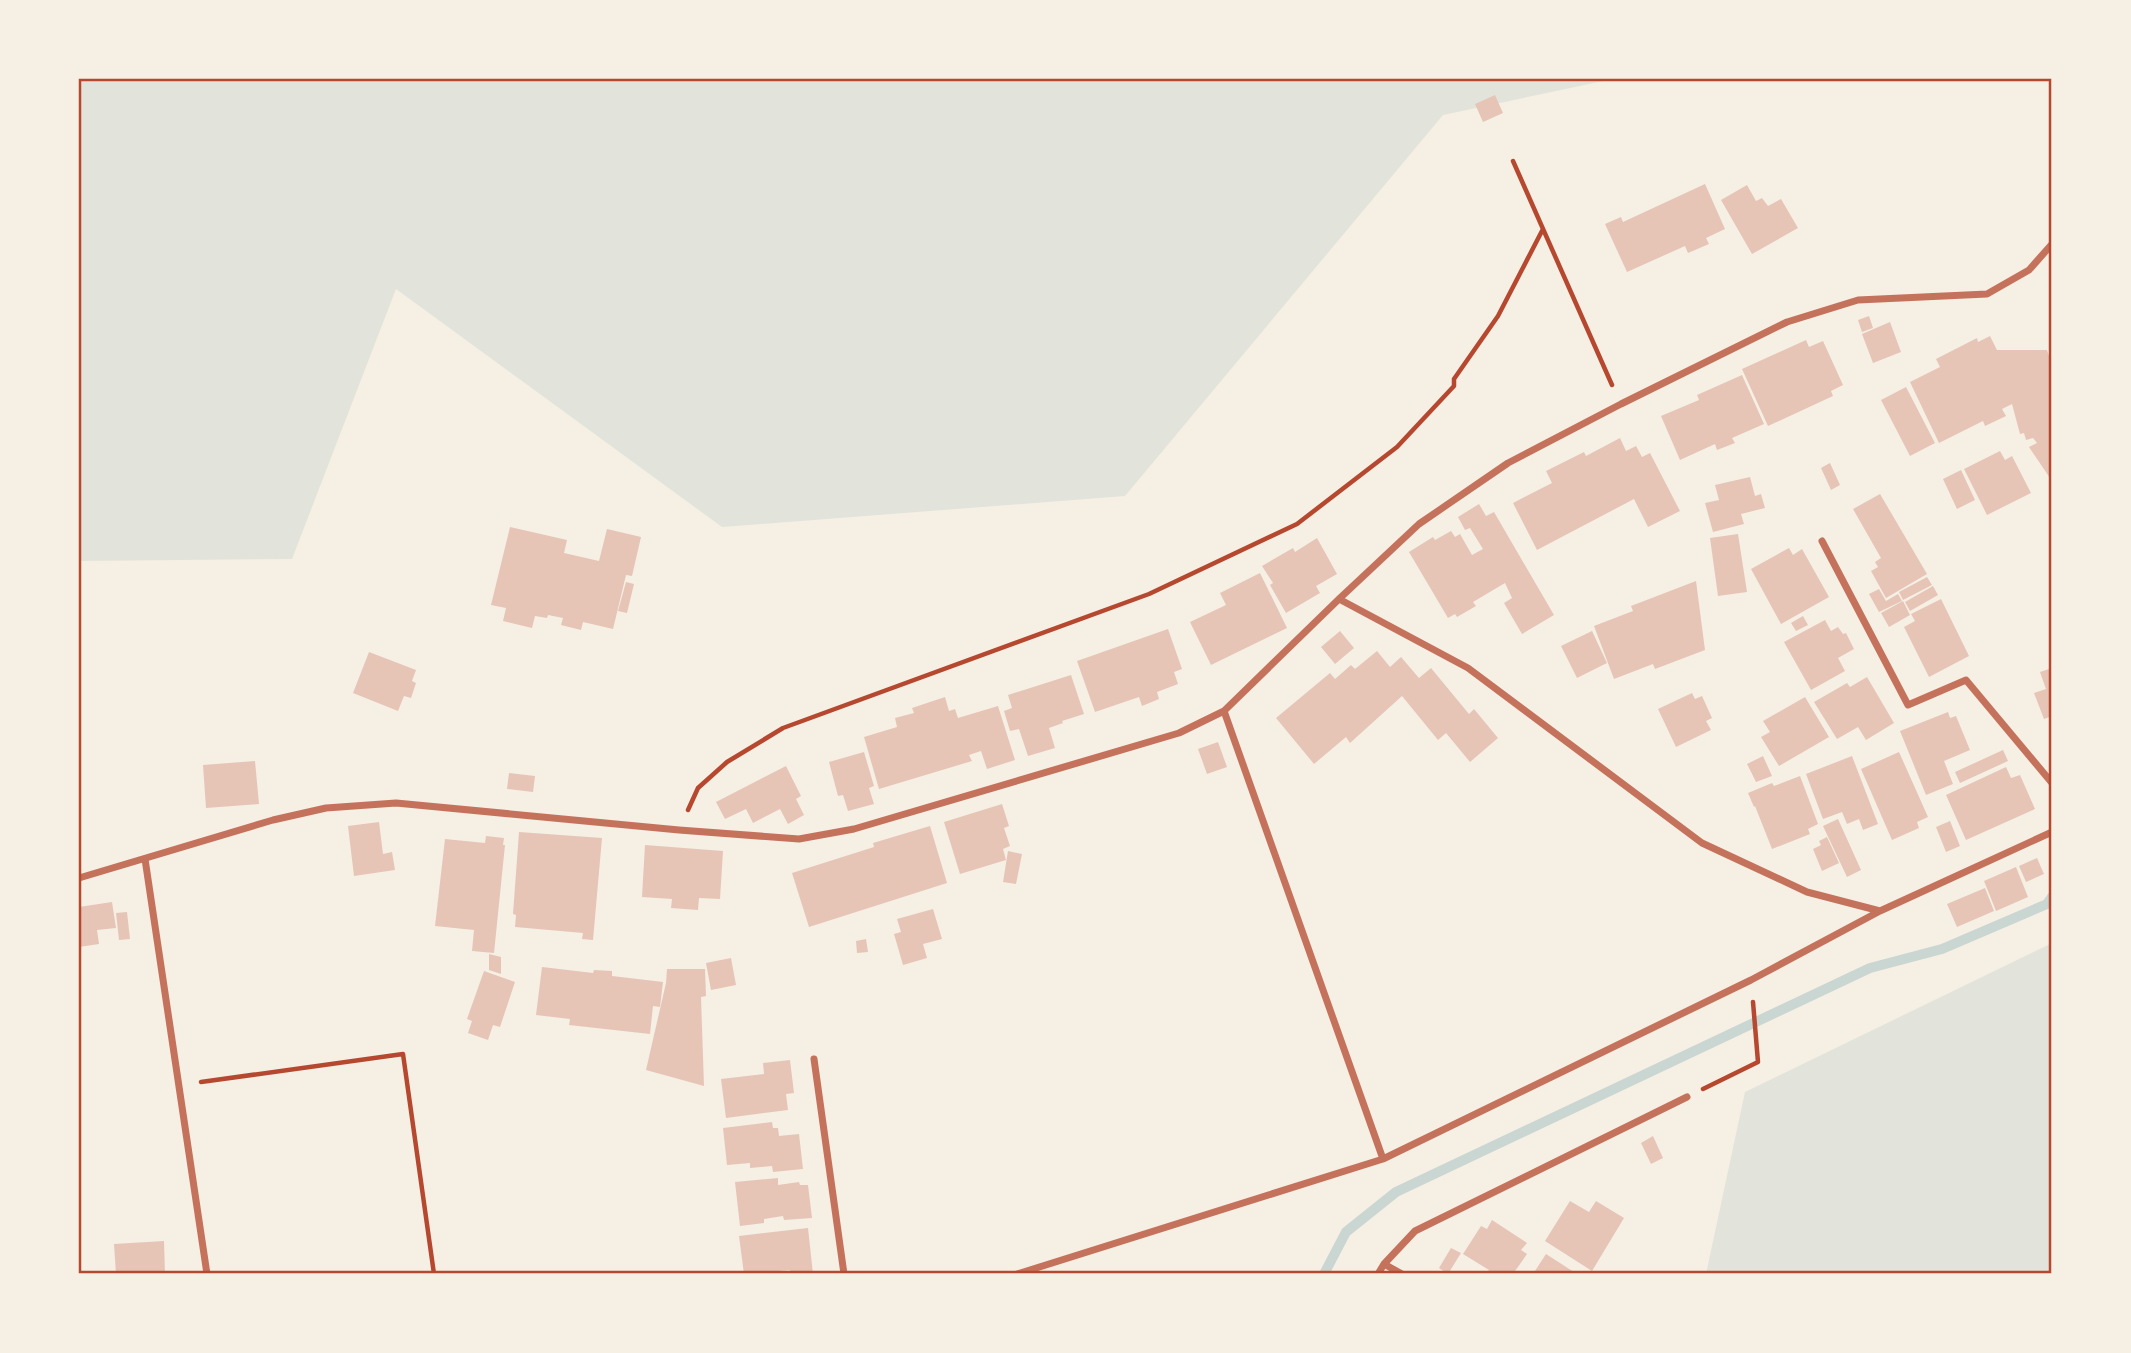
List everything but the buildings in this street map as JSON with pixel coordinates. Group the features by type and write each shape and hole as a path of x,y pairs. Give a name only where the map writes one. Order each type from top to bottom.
{"street":[{"path":"79,878 273,820 326,808 396,803 799,839 854,829 1179,733 1224,711 1419,524 1508,463 1787,322 1858,300 1986,294 2029,270 2052,244"},
{"path":"1822,541 1908,705 1966,680 2052,783"},
{"path":"1339,599 1468,668 1702,843 1807,892 1880,911"},
{"path":"1224,711 1383,1158"},
{"path":"1017,1274 1383,1158 1751,980 1880,911 2052,832"},
{"path":"145,859 207,1274"},
{"path":"814,1059 844,1274"},
{"path":"1378,1274 1415,1231 1687,1097"},
{"path":"1384,1264 1402,1274"}],"path":[{"path":"1513,161 1621,404"},
{"path":"679,830 698,788 727,762 783,729 1149,594 1297,524 1397,447 1454,386 1454,379 1498,316 1543,229"},
{"path":"1687,1097 1758,1062 1753,1005"},
{"path":"179,1085 403,1054 434,1274"}],"shaded area":[{"path":"79,79 1613,79 1443,115 1125,496 722,527 396,289 292,559 79,561"},
{"path":"2052,943 2052,1274 1706,1274 1745,1092"}],"waterway":[{"path":"1324,1274 1346,1232 1396,1192 1870,968 1942,949 2047,904 2052,897"}]}
